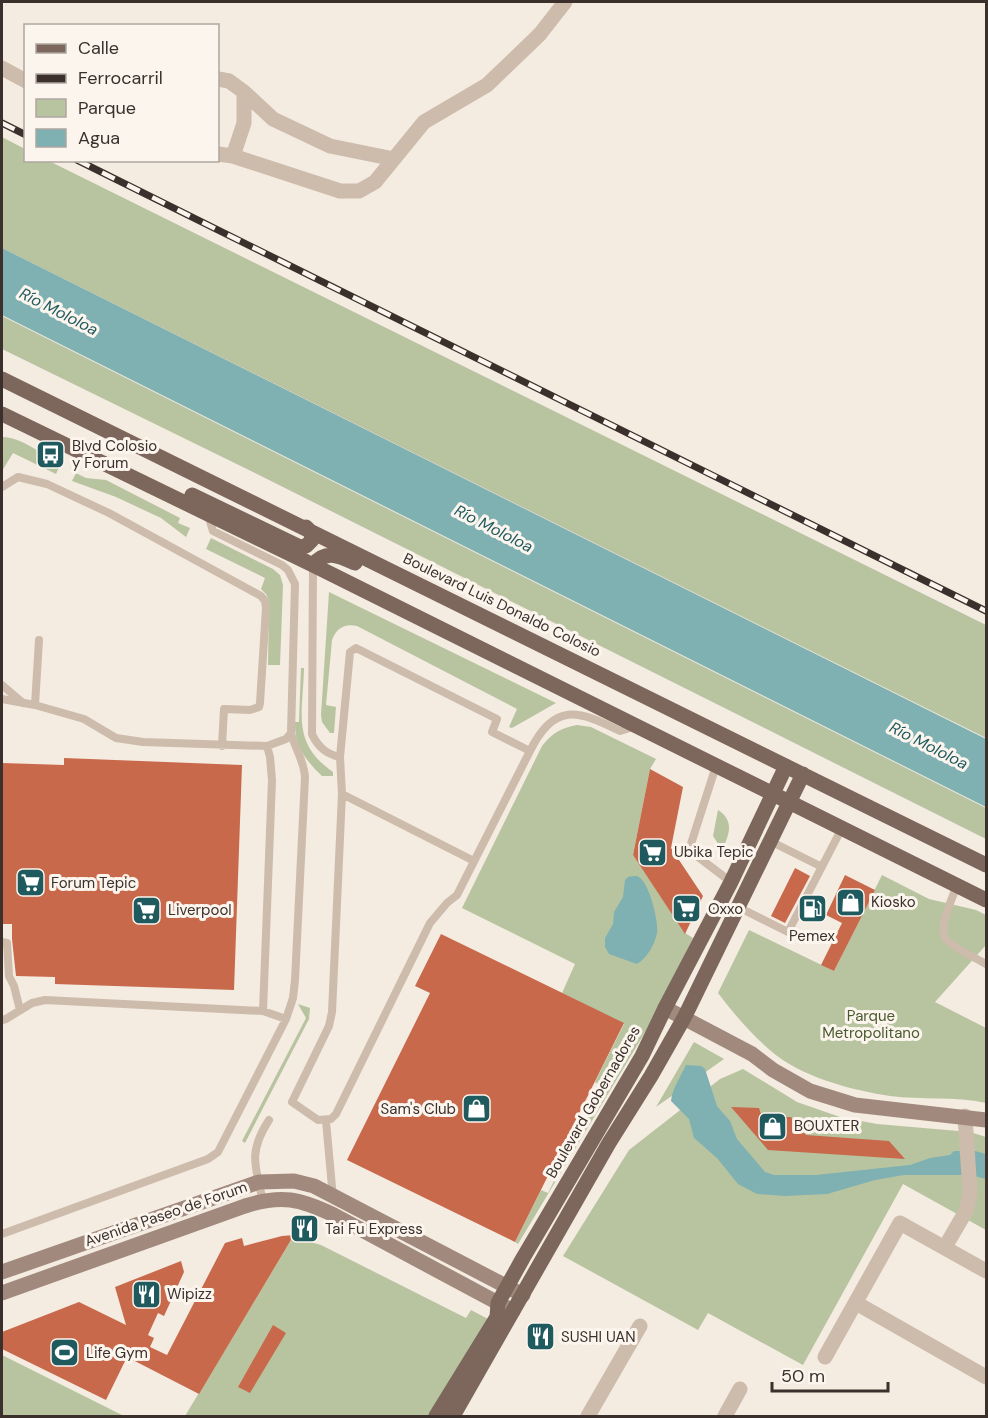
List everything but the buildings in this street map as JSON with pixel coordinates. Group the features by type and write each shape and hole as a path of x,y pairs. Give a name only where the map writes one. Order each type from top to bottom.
{"main road":[{"name":"Boulevard Luis Donaldo Colosio","path":"2,379 987,865"},
{"path":"2,420 29,428 313,565 987,900"},
{"path":"134,478 153,476 300,547 306,546 312,540 311,532 306,527"},
{"path":"313,565 322,556 328,554 340,556 513,642 534,642"},
{"name":"Boulevard Gobernadores","path":"436,1416 497,1317 498,1303 642,1056 731,882 786,766"},
{"path":"453,1416 609,1143 684,1018 803,774"}],"street":[{"path":"244,92 244,123 225,155 340,191 359,191 375,182 424,122 487,85 540,34 565,2"},
{"path":"2,68 24,77"},
{"path":"219,79 229,81 244,92 273,119 330,146 394,159"},
{"path":"665,1008 752,1054 810,1091 855,1105 987,1120"},
{"path":"945,1247 966,1211 970,1193 965,1116"},
{"name":"Avenida Paseo de Forum","path":"2,1272 259,1182 294,1181 314,1186 523,1295"},
{"name":"Avenida Paseo de Forum","path":"2,1293 263,1201 292,1199 308,1203 334,1215 513,1311"},
{"path":"825,1358 900,1223 987,1271"},
{"path":"855,1303 985,1372"},
{"path":"588,1416 640,1326"},
{"path":"725,1416 740,1389"}],"lane":[{"path":"2,487 18,477 47,484 109,513 261,596 266,608 261,702 259,707 250,710 224,709 222,746"},
{"path":"2,1234 208,1159 218,1152 286,1019 293,998 305,777 304,766 289,736 296,591 292,577 282,565 213,531 208,514"},
{"path":"313,565 312,734 323,751 340,757"},
{"path":"35,705 39,640"},
{"path":"530,751 492,732 497,719 356,648 350,652 340,757 342,794 332,1012 329,1026 292,1102 318,1120 332,1119 336,1114 430,923 457,895 545,726 556,718 568,714 581,714 594,718 620,731 636,726"},
{"path":"2,685 23,703"},
{"path":"2,699 35,705 84,719 116,738 133,741 267,746 289,736"},
{"path":"270,757 289,736"},
{"path":"263,1011 272,780 267,746"},
{"path":"716,766 689,850 731,882"},
{"path":"342,794 474,861"},
{"path":"738,907 788,932 842,828"},
{"path":"770,841 822,867"},
{"path":"957,885 942,932 946,940 987,964"},
{"path":"2,942 7,943 9,976 20,1010"},
{"path":"2,1020 32,1003 45,1000 263,1011 286,1019"},
{"path":"263,1201 255,1164 255,1147 260,1132 269,1120"},
{"path":"326,1120 334,1215"}],"green space":[{"path":"2,137 24,148 24,162 51,162 986,625 986,738 2,248"},
{"path":"2,316 986,808 986,839 2,349"},
{"path":"2,437 25,443 60,465 56,474 13,453 2,471"},
{"path":"76,473 86,478 106,480 180,518 178,523 190,528 186,537 161,518 116,497 72,481"},
{"path":"211,538 273,569 280,575 283,585 280,665 268,665 269,601 261,589 265,578 206,549"},
{"path":"329,592 556,703 512,728 509,727 517,709 357,626 349,625 339,630 332,640 326,705 336,707 334,733 330,733 322,722 321,715"},
{"path":"301,668 304,668 302,726 305,738 320,761 333,772 333,776 322,776 306,758 299,745 295,722 299,722"},
{"path":"577,725 591,727 656,759 650,769 633,855 685,933 693,938 647,1029 518,1244 515,1242 541,1190 548,1193 564,1161 558,1157 568,1136 577,1140 603,1087 595,1082 624,1024 562,993 575,964 462,908 542,746 557,732"},
{"path":"718,810 729,824 722,850 713,836"},
{"name":"Parque Metropolitano","path":"882,875 929,899 976,910 986,915 986,945 935,1002 986,1028 986,1103 890,1096 843,1086 812,1075 771,1051 718,993 749,930 834,971"},
{"path":"298,1004 310,1008 309,1019 245,1143 242,1141 306,1018"},
{"path":"694,1042 724,1059 656,1107"},
{"path":"743,1069 797,1102 840,1117 877,1124 970,1132 986,1137 986,1230 903,1184 803,1365 708,1313 698,1330 563,1256 629,1150 720,1079"},
{"path":"293,1237 321,1245 466,1318 471,1310 488,1319 430,1416 185,1416"},
{"path":"2,1355 124,1416 2,1416"}],"water":[{"name":"Río Mololoa","path":"2,248 986,739 986,807 2,315"},
{"path":"637,876 645,885 655,911 657,928 652,946 637,964 609,954 605,947 605,938 613,924 614,912 623,897 625,880 628,877"},
{"path":"686,1065 701,1066 705,1069 717,1106 730,1121 737,1139 765,1172 774,1175 816,1175 910,1165 930,1158 950,1155 954,1151 975,1151 986,1154 986,1179 970,1175 904,1175 875,1180 827,1194 785,1196 757,1194 738,1184 717,1158 694,1138 689,1119 671,1101"}],"railway":[{"path":"2,123 24,134"},
{"path":"81,162 986,611"}],"place":[{"name":"Blvd Colosio y Forum","path":"51,455"},
{"name":"Ubika Tepic","path":"653,852"},
{"name":"Forum Tepic","path":"30,883"},
{"name":"Kiosko","path":"850,902"},
{"name":"Oxxo","path":"687,909"},
{"name":"Pemex","path":"812,909"},
{"name":"Liverpool","path":"147,910"},
{"name":"Sam's Club","path":"477,1109"},
{"name":"BOUXTER","path":"773,1126"},
{"name":"Tai Fu Express","path":"304,1229"},
{"name":"Wipizz","path":"146,1294"},
{"name":"SUSHI UAN","path":"540,1337"},
{"name":"Life Gym","path":"65,1353"}]}
